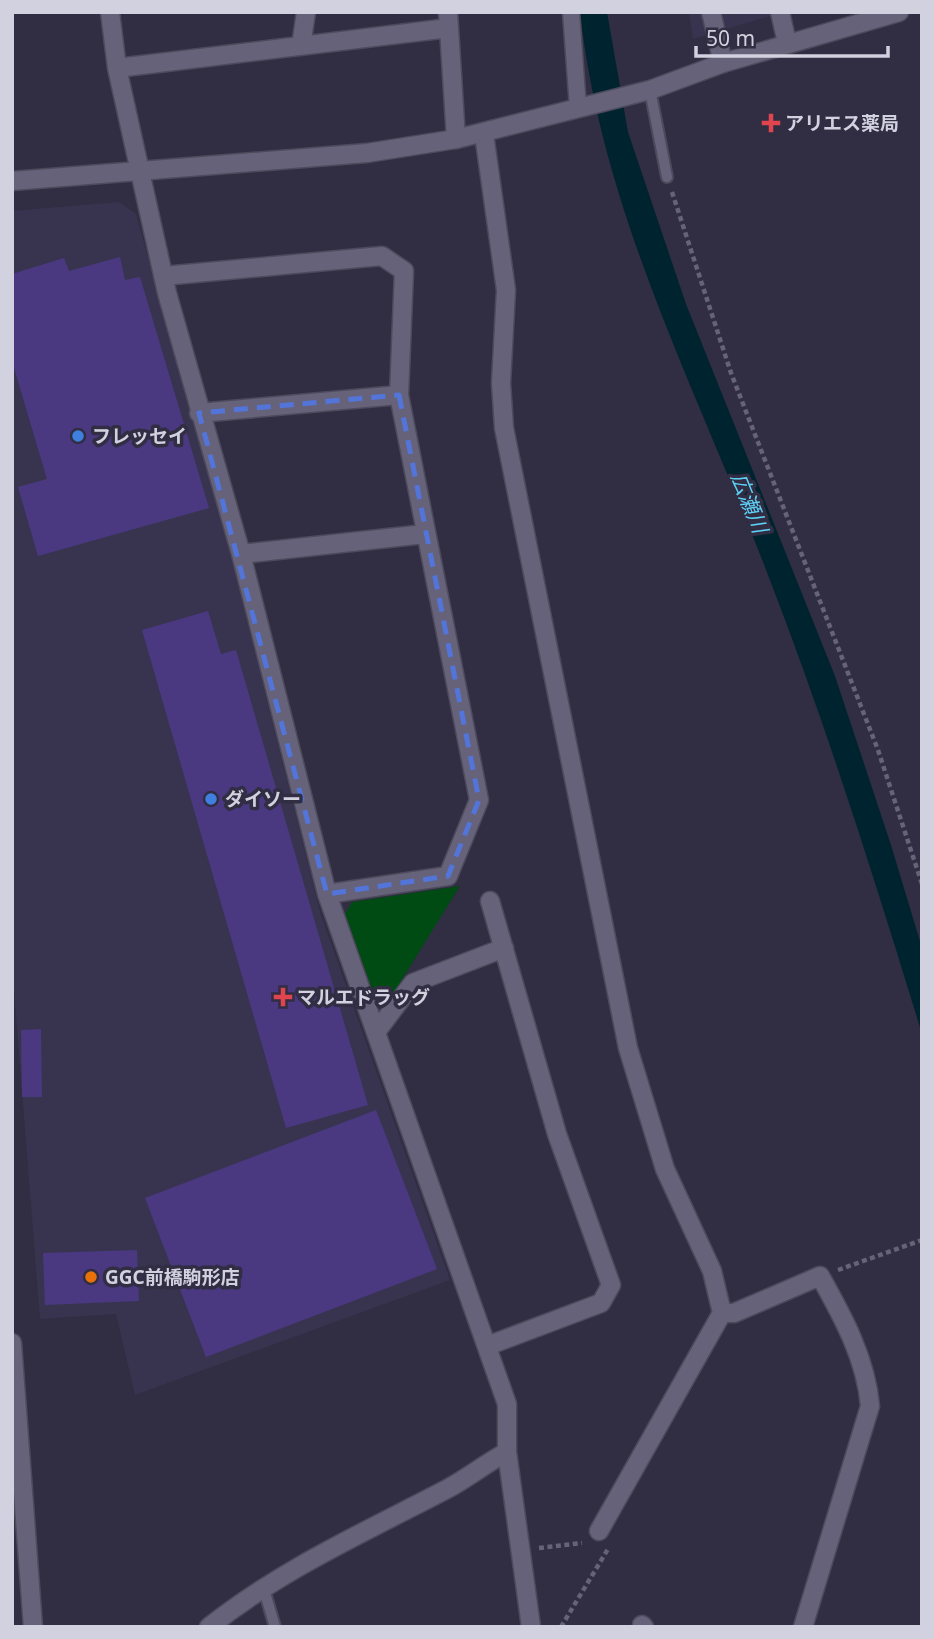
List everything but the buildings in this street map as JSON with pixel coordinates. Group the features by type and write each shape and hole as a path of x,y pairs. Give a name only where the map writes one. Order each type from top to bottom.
{"street":[{"path":"110,12 117,68 163,276 199,413 241,554 327,894 507,1404 507,1452 531,1627"},
{"path":"301,46 306,12"},
{"path":"571,12 583,106"},
{"path":"712,12 723,63"},
{"path":"780,12 787,43"},
{"path":"12,181 367,153 484,134 644,91 787,43 899,12"},
{"path":"117,68 301,46 449,20 456,139"},
{"path":"484,134 506,290 501,383 504,428 626,1035 665,1169 712,1271 722,1312 599,1531"},
{"path":"163,276 382,256 404,271 400,396 478,800 448,876 327,894"},
{"path":"199,413 400,396"},
{"path":"241,554 425,534"},
{"path":"487,1346 601,1303 611,1285 557,1134 490,901"},
{"path":"376,1032 413,983 503,948"},
{"path":"722,1312 734,1313 820,1276 848,1324 868,1386 870,1406 803,1627"},
{"path":"12,1343 18,1528 33,1627"},
{"path":"209,1627 264,1586 301,1563 451,1487 507,1452"}],"lane":[{"path":"644,91 667,177"},
{"path":"264,1586 275,1627"}],"path":[{"path":"667,177 731,373 878,750 922,884"},
{"path":"820,1276 922,1240"},
{"path":"520,1550 591,1542 599,1531"}],"highlighted area":[{"path":"399,395 479,800 448,876 327,894 199,413"}],"shaded area":[{"path":"689,12 783,12 693,39"},
{"path":"119,202 136,214 227,541 320,912 450,1280 135,1395 116,1314 40,1319 12,964 12,211"}],"green space":[{"path":"460,886 388,1002 376,1000 345,914 352,902"}],"water":[{"name":"広瀬川","path":"580,12 607,12 628,132 686,304 835,676 922,948 922,1034 816,705 748,524 688,381 633,237 610,164 592,89"}],"place":[{"name":"アリエス薬局","path":"771,123"},
{"name":"フレッセイ","path":"78,436"},
{"name":"ダイソー","path":"211,799"},
{"name":"マルエドラッグ","path":"283,997"},
{"name":"GGC前橋駒形店","path":"91,1277"}]}
